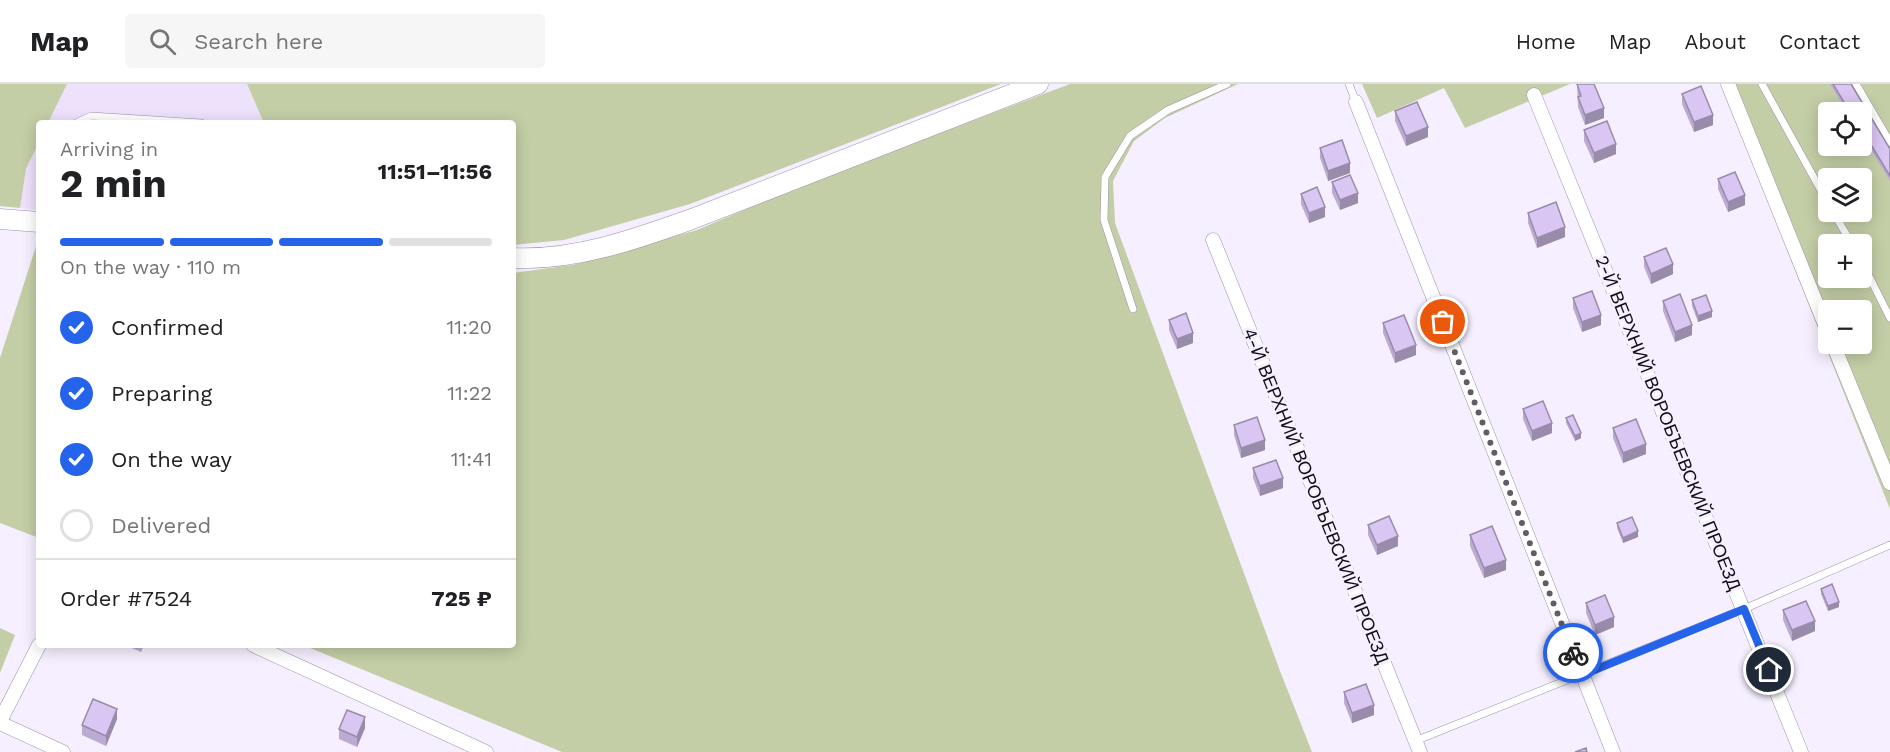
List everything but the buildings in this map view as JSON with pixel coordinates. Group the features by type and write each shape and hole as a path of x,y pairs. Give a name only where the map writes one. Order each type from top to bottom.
{"street":[{"path":"516,258 569,254 638,239 1038,84"},
{"path":"1728,84 1818,307"},
{"name":"2-Й ВЕРХНИЙ ВОРОБЪЕВСКИЙ ПРОЕЗД","path":"1532,89 1801,752"},
{"path":"1356,102 1613,752"},
{"path":"0,219 36,222"},
{"name":"4-Й ВЕРХНИЙ ВОРОБЪЕВСКИЙ ПРОЕЗД","path":"1213,240 1418,747"},
{"path":"1837,354 1890,483"},
{"path":"37,648 0,722 63,752"},
{"path":"260,648 486,752"}],"lane":[{"path":"1133,309 1104,220 1105,177 1130,136 1168,110 1227,84"},
{"path":"1349,84 1356,102"},
{"path":"1762,84 1818,185"},
{"path":"1856,84 1890,142"},
{"path":"84,120 91,117 146,120"},
{"path":"1872,282 1890,318"},
{"path":"1418,747 1582,675 1890,546"}],"shaded area":[{"path":"67,84 247,84 263,120 49,120"},
{"path":"36,148 36,210 20,208 26,169"}],"green space":[{"path":"0,84 67,84 49,120 36,120 36,148 26,169 20,208 0,206"},
{"path":"247,84 1001,84 690,204 564,240 516,245 516,120 263,120"},
{"path":"1070,84 1238,84 1165,118 1134,141 1113,181 1115,223 1312,752 562,752 310,648 516,648 516,273 572,265 697,230 810,182"},
{"path":"1362,84 1570,84 1465,128 1444,88 1377,118"},
{"path":"1721,84 1890,84 1890,509 1828,354 1872,354 1872,300 1818,300 1818,328"},
{"path":"36,246 36,537 0,523 0,358"},
{"path":"0,628 15,635 0,673"}],"way so far":[{"path":"1443,322 1573,653"}],"route":[{"path":"1573,653 1582,675 1744,609 1769,670"}]}
